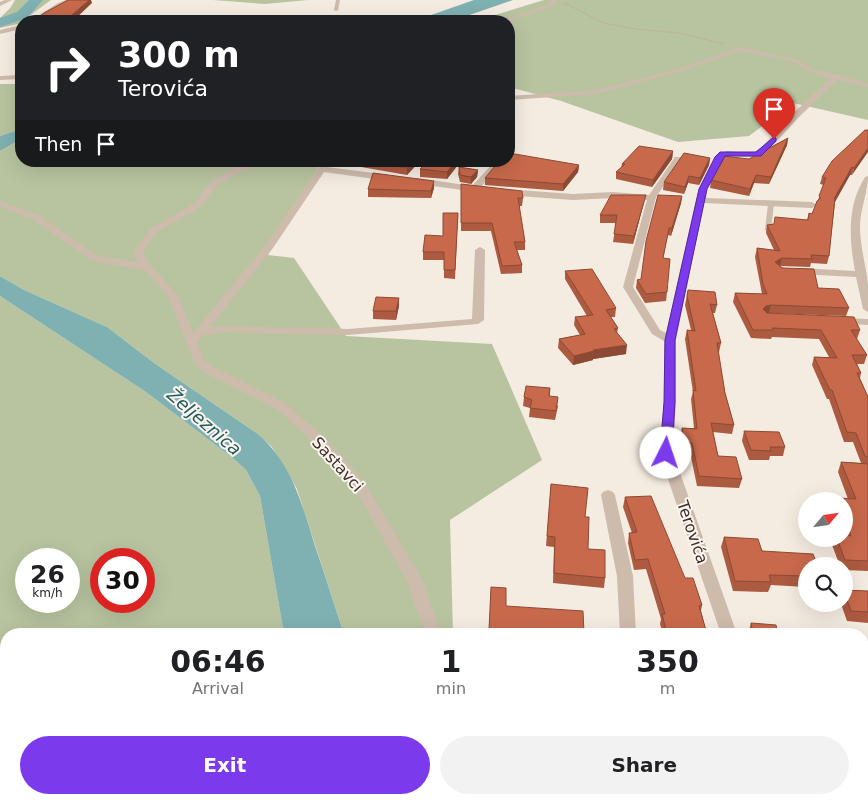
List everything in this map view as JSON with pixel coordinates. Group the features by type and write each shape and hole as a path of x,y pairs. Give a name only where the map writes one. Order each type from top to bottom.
{"street":[{"path":"0,4 9,0"},
{"path":"43,15 60,4 71,0"},
{"path":"515,17 550,5 555,0"},
{"path":"0,32 15,28"},
{"path":"515,98 596,92 683,70 741,48 796,62 836,78 868,85"},
{"path":"0,78 15,77"},
{"name":"Terovića","path":"727,628 666,453 670,402 670,340 700,200 703,189 719,157 727,153 752,155 763,151 795,116 836,78"},
{"path":"670,340 656,332 628,287 652,198 678,159"},
{"path":"146,266 138,252 154,230 198,205 213,184 226,176 250,167"},
{"path":"196,336 270,246 324,167"},
{"path":"335,167 396,179"},
{"path":"474,189 494,167"},
{"path":"416,174 410,180 474,189 560,196 607,195 652,198"},
{"path":"868,179 863,186 854,224 868,309"},
{"path":"700,200 812,205"},
{"path":"0,204 35,216 95,258 146,266"},
{"path":"196,336 226,329 340,332 468,324 478,320 480,250"},
{"name":"Sastavci","path":"146,266 173,295 196,336 193,351 199,362 212,371 281,406 321,442 359,484 415,582 431,628"},
{"path":"788,271 861,274"},
{"path":"829,321 868,322"},
{"path":"608,495 625,576 628,628"}],"lane":[{"path":"336,10 338,0"},
{"path":"768,230 771,204"}],"path":[{"path":"563,0 566,5 603,23 636,29 679,33 741,48"}],"green space":[{"path":"15,0 51,0 30,15 15,15 15,25 0,28 0,18"},
{"path":"213,0 308,0 265,4"},
{"path":"544,0 868,0 868,120 793,103 749,136 678,142 561,101 515,89 515,15 495,15"},
{"path":"0,84 15,84 15,131 0,136"},
{"path":"15,142 15,167 319,167 268,255 294,258 346,336 492,344 542,460 450,520 453,628 342,628 297,489 272,447 258,434 154,363 107,327 24,290 0,276 0,151"},
{"path":"0,296 146,392 246,470 260,496 283,628 0,628"}],"water":[{"path":"474,0 513,0 469,15 431,15"},
{"path":"15,131 15,142 0,151 0,136"},
{"name":"Željeznica","path":"0,276 24,290 107,327 154,363 258,434 270,446 288,472 300,500 342,628 283,628 260,496 246,470 146,392 0,296"}],"building":[{"path":"68,0 89,0 72,15 41,15"},
{"path":"865,130 868,130 868,148 854,168 852,167 835,197 829,256 811,255 812,259 782,258 775,262 782,268 814,269 818,288 839,289 849,308 771,305 763,309 767,313 854,317 860,330 851,330 867,355 852,355 861,373 857,373 868,397 868,457 865,456 856,433 847,432 832,390 830,390 814,357 837,358 821,330 772,328 773,330 753,330 735,293 767,294 763,284 757,248 780,251 767,225 774,224 775,217 808,220 809,213 812,214 817,201 821,198 819,196 826,178 822,177 832,161"},
{"path":"788,138 771,177 756,175 750,189 711,180 723,156 749,159"},
{"path":"639,146 673,151 653,180 616,172"},
{"path":"684,153 710,158 700,178 689,176 685,187 664,182"},
{"path":"515,154 579,165 563,184 485,178 494,167 515,167"},
{"path":"422,167 451,167 447,172 420,169"},
{"path":"459,167 478,170 471,177 460,175"},
{"path":"373,173 434,181 431,191 368,189"},
{"path":"461,184 522,191 523,198 518,198 525,242 514,242 522,265 502,266 492,223 461,223"},
{"path":"611,195 646,195 634,236 614,234 617,215 600,215"},
{"path":"658,195 682,196 672,228 669,228 663,258 670,259 667,292 646,294 637,280 641,279 646,241"},
{"path":"443,213 458,213 455,270 444,270 444,252 423,252 425,235 443,236"},
{"path":"592,269 616,308 606,310 618,328 614,329 627,345 593,350 574,356 559,339 585,334 575,317 593,315 565,271"},
{"path":"688,290 715,292 717,305 710,304 721,343 717,343 725,393 734,425 711,423 718,456 736,457 742,479 699,476 692,443 684,442 682,428 697,429 693,390 696,391 687,330 695,331 687,296"},
{"path":"376,297 399,298 396,311 373,311"},
{"path":"526,386 550,388 549,396 558,397 556,411 530,408 532,400 524,397"},
{"path":"744,431 779,432 785,447 770,447 771,451 751,450"},
{"path":"841,462 868,464 868,561 853,560 853,557 844,557 840,548 853,547 853,499 856,499"},
{"path":"551,484 588,488 585,517 589,517 588,549 605,550 605,578 554,573 555,537 547,536"},
{"path":"651,496 685,578 693,578 702,605 699,606 705,628 666,628 662,614 665,614 648,559 635,560 629,533 637,532 625,497"},
{"path":"724,537 758,539 762,551 813,554 814,557 798,557 798,576 769,575 771,582 735,581"},
{"path":"491,587 506,588 506,606 583,611 584,628 489,628"},
{"path":"853,590 868,591 868,612 853,611"},
{"path":"751,623 776,625 777,628 752,628"}],"waterway":[{"path":"22,15 36,0"},
{"path":"0,23 15,18"}],"route":[{"path":"666,453 670,402 670,340 703,189 719,157 723,154 758,154 774,139"}]}
